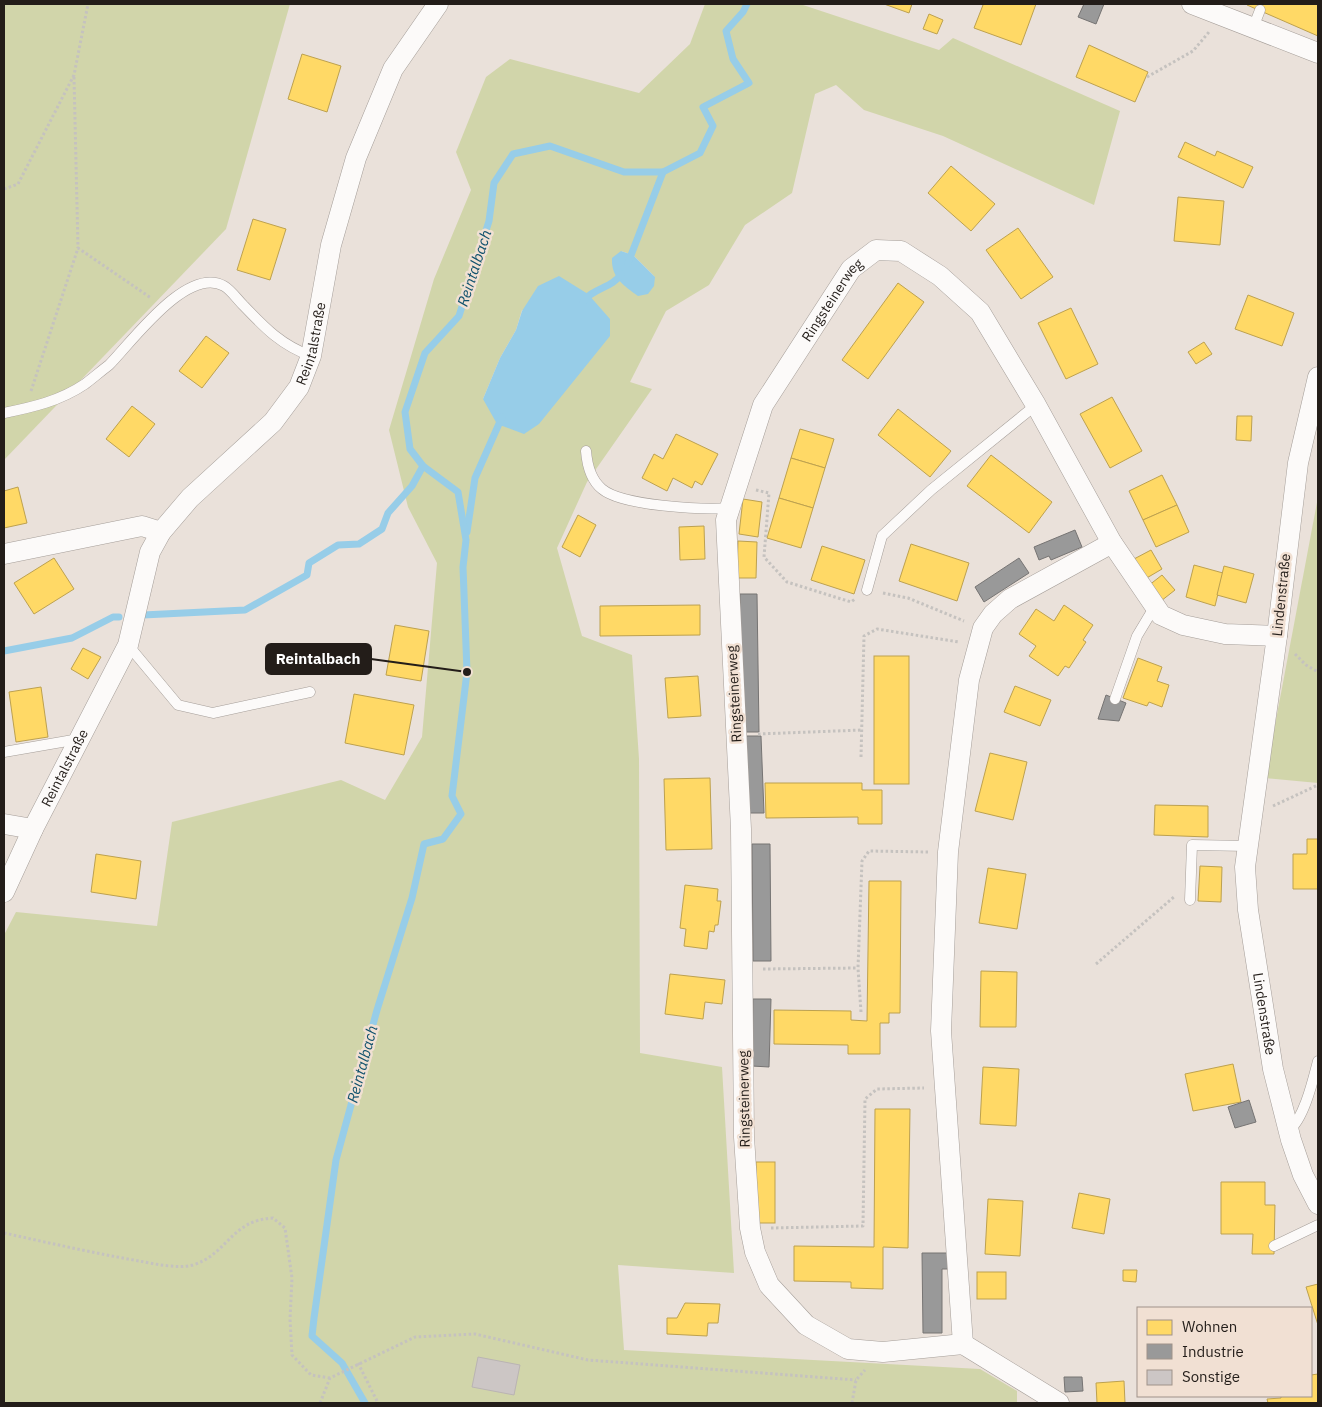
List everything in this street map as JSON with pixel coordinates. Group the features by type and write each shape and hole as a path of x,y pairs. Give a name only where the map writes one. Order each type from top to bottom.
{"street":[{"name":"Reintalstraße","path":"4,892 33,829 128,645 150,552 161,532 190,498 273,422 299,387 312,356 332,245 356,158 393,69 438,4"},
{"path":"1192,4 1218,14 1257,19 1318,53"},
{"name":"Ringsteinerweg","path":"963,1344 883,1352 848,1349 806,1325 769,1285 755,1252 750,1228 744,1136 741,828 726,520 762,405 851,268 876,250 901,251 940,276 980,312 1036,405 1112,543 1161,615 1183,625 1224,634 1277,636"},
{"name":"Lindenstraße","path":"1318,377 1298,463 1246,867 1248,910 1273,1069 1303,1176 1318,1204"},
{"path":"4,554 142,526 161,532"},
{"path":"1059,1403 963,1344 940,1031 948,852 969,680 981,636 993,614 1010,599 1112,543"},
{"path":"4,824 33,829"}],"lane":[{"path":"4,412 46,405 84,385 108,365 150,318 186,290 207,283 224,286 274,337 295,350 312,356"},
{"path":"867,590 882,536 932,490 1036,405"},
{"path":"586,451 587,466 601,489 611,494 675,508 730,508"},
{"path":"1115,699 1137,636 1155,606"},
{"path":"128,645 178,705 212,713 310,692"},
{"path":"4,752 79,739"},
{"path":"1190,897 1192,845 1248,846"},
{"path":"1289,1130 1294,1126 1305,1103 1318,1061"},
{"path":"1274,1246 1318,1225"}],"path":[{"path":"25,409 78,248 74,75 88,4"},
{"path":"1147,77 1193,51 1208,33 1218,14"},
{"path":"4,188 18,184 74,75"},
{"path":"78,248 164,307"},
{"path":"737,486 769,493 764,556 787,582 851,602 867,590 908,598 981,636"},
{"path":"861,757 864,636 877,629 981,636"},
{"path":"736,735 862,730"},
{"path":"1252,815 1318,785"},
{"path":"861,1012 858,968 862,861 869,851 948,852"},
{"path":"1096,964 1107,957 1128,934 1151,919 1173,896 1182,893 1190,897"},
{"path":"742,969 858,968"},
{"path":"750,1228 863,1226 865,1099 877,1089 945,1087"},
{"path":"4,1233 85,1252 161,1265 191,1266 212,1257 228,1239 256,1219 273,1218 285,1228 292,1278 290,1319 292,1355 311,1375 330,1378"},
{"path":"320,1403 330,1378 414,1337 475,1334 588,1360 856,1380"},
{"path":"852,1403 856,1380 883,1352"},
{"path":"358,1363 378,1403"}],"green space":[{"path":"4,4 290,4 226,229 4,460"},
{"path":"705,4 800,4 939,50 953,38 1120,111 1094,205 943,136 864,110 836,85 815,94 792,193 745,225 709,285 666,311 630,382 652,389 587,482 557,548 582,636 632,655 639,759 640,1053 722,1067 734,1273 618,1265 624,1350 980,1369 1017,1391 1017,1403 4,1403 4,935 16,912 157,926 172,822 341,780 385,800 422,737 437,563 408,507 389,430 434,279 471,190 456,152 486,77 510,59 639,93 690,44","holes":["621,251 633,255 655,277","522,310 610,335 579,372 483,399 500,358 516,330"]},
{"path":"1318,497 1318,783 1265,778"}],"water":[{"path":"621,251 633,255 655,277 654,286 648,294 638,296 619,280 612,265 612,258"},
{"path":"559,276 588,294 610,319 610,336 539,424 524,434 497,424 483,399 500,358 516,330 522,311 538,286"}],"building: Wohnen":[{"path":"884,4 912,4 909,13"},
{"path":"981,4 1036,4 1021,45 974,28 983,5"},
{"path":"1247,4 1318,4 1318,36 1247,5"},
{"path":"929,14 943,20 937,34 923,29"},
{"path":"1089,45 1148,72 1135,102 1076,77"},
{"path":"302,54 341,66 327,112 288,99"},
{"path":"1185,142 1215,156 1217,151 1253,167 1243,188 1178,157"},
{"path":"951,166 995,204 971,231 928,193"},
{"path":"1178,197 1224,201 1220,245 1174,241"},
{"path":"253,219 286,229 270,280 237,270"},
{"path":"1018,228 1053,277 1021,299 986,250"},
{"path":"898,283 924,302 868,379 842,360"},
{"path":"1248,295 1294,313 1282,346 1235,329"},
{"path":"1071,308 1098,364 1066,379 1038,323"},
{"path":"206,336 229,353 202,388 179,371"},
{"path":"1204,342 1212,354 1196,364 1188,352"},
{"path":"1112,397 1142,451 1110,468 1080,414"},
{"path":"132,406 155,424 129,457 106,439"},
{"path":"898,409 951,451 930,477 878,435"},
{"path":"1237,416 1252,416 1251,441 1236,440"},
{"path":"800,429 834,439 825,468 791,458"},
{"path":"676,434 718,454 702,485 695,481 692,488 673,478 667,491 642,478 654,454 663,459"},
{"path":"991,455 1052,502 1029,533 967,486"},
{"path":"791,458 825,468 813,508 779,498"},
{"path":"1162,475 1177,505 1143,520 1129,491"},
{"path":"18,487 27,523 4,528 4,491"},
{"path":"779,498 813,508 801,548 767,538"},
{"path":"743,499 762,502 758,537 739,534"},
{"path":"1177,505 1189,532 1156,547 1143,520"},
{"path":"578,515 596,525 580,557 562,547"},
{"path":"704,526 705,559 680,560 679,527"},
{"path":"738,541 757,542 756,578 737,578"},
{"path":"911,544 969,563 957,601 899,581"},
{"path":"822,546 865,560 854,594 811,580"},
{"path":"1151,550 1162,569 1145,579 1134,559"},
{"path":"54,558 74,589 34,614 14,583"},
{"path":"1194,565 1223,573 1215,606 1186,597"},
{"path":"1224,566 1254,574 1246,603 1217,595"},
{"path":"1162,575 1175,590 1161,601 1148,586"},
{"path":"700,605 700,635 600,636 600,606"},
{"path":"1064,605 1093,625 1083,640 1086,642 1069,668 1065,666 1058,676 1029,656 1036,646 1019,634 1036,609 1054,621"},
{"path":"395,625 429,631 421,681 386,675"},
{"path":"83,648 101,657 88,679 71,669"},
{"path":"874,656 909,656 909,784 874,784"},
{"path":"1138,658 1162,667 1157,681 1169,685 1162,707 1149,702 1147,706 1123,698"},
{"path":"698,676 701,716 668,718 665,678"},
{"path":"1015,686 1051,700 1040,726 1004,712"},
{"path":"41,687 48,737 16,742 9,692"},
{"path":"354,694 414,705 404,755 345,743"},
{"path":"990,753 1027,762 1013,820 975,811"},
{"path":"710,778 712,849 666,850 664,779"},
{"path":"765,783 862,783 862,790 882,790 882,824 858,824 858,817 766,818"},
{"path":"1155,805 1208,806 1208,837 1154,835"},
{"path":"1307,839 1318,839 1318,889 1293,889 1293,854 1307,854"},
{"path":"96,854 141,861 136,899 91,892"},
{"path":"1200,866 1222,867 1221,902 1198,901"},
{"path":"988,868 1026,874 1017,929 979,923"},
{"path":"869,881 901,881 900,1013 889,1013 889,1023 880,1023 880,1054 848,1054 848,1045 774,1044 774,1010 851,1011 851,1020 867,1021"},
{"path":"685,885 718,889 717,901 721,901 718,925 715,925 714,932 709,931 707,949 684,946 686,929 680,928"},
{"path":"981,971 1017,972 1016,1027 980,1027"},
{"path":"670,974 725,980 722,1004 705,1002 703,1019 665,1014"},
{"path":"1233,1064 1241,1102 1193,1111 1185,1074"},
{"path":"983,1067 1019,1069 1016,1126 980,1124"},
{"path":"875,1109 910,1109 908,1248 883,1247 883,1289 851,1288 851,1282 794,1281 794,1246 874,1247"},
{"path":"756,1162 775,1162 775,1223 756,1223"},
{"path":"1221,1182 1265,1182 1265,1205 1275,1205 1274,1254 1252,1254 1253,1234 1221,1234"},
{"path":"1079,1193 1110,1199 1104,1234 1072,1228"},
{"path":"988,1199 1023,1201 1020,1256 985,1254"},
{"path":"1123,1270 1137,1270 1136,1282 1123,1281"},
{"path":"977,1272 1006,1272 1006,1299 977,1299"},
{"path":"1318,1284 1318,1325 1306,1287"},
{"path":"685,1303 720,1304 718,1323 708,1323 707,1336 667,1334 667,1318 677,1318"},
{"path":"1318,1374 1318,1403 1268,1403 1267,1399 1281,1397 1312,1397 1312,1375"},
{"path":"1124,1381 1125,1403 1097,1403 1096,1383"}],"building: Industrie":[{"path":"1084,4 1104,4 1096,24 1078,17"},
{"path":"1075,530 1082,547 1051,560 1049,556 1039,560 1034,547"},
{"path":"1019,558 1029,573 984,602 975,587"},
{"path":"740,594 757,594 759,732 742,732"},
{"path":"1106,695 1126,703 1119,721 1098,719"},
{"path":"743,736 761,736 764,813 747,813"},
{"path":"752,844 770,844 771,961 753,961"},
{"path":"753,999 771,999 769,1067 752,1066"},
{"path":"1249,1100 1256,1122 1235,1128 1228,1107"},
{"path":"922,1253 949,1253 949,1269 942,1269 942,1333 923,1333"},
{"path":"1064,1377 1082,1377 1083,1391 1065,1392"}],"building: Sonstige":[{"path":"478,1357 520,1365 514,1395 472,1387"}],"waterway":[{"name":"Reintalbach","path":"365,1403 342,1363 312,1336 336,1160 377,1010 412,898 424,844 443,839 461,814 452,796 467,672 463,567 466,540 458,492 423,466 410,449 405,412 425,353 459,316 489,221 494,183 513,154 550,146 624,172 663,172 700,153 713,126 703,107 749,83 733,59 726,31 743,12 747,4"},
{"path":"628,263 663,172"},
{"path":"583,302 587,297 613,282 621,274"},
{"path":"467,532 475,478 502,417"},
{"path":"143,615 245,610 307,575 309,563 338,545 359,544 382,529 388,513 412,486 423,466"},
{"path":"4,651 72,638 113,617 119,617"}],"place":[{"name":"Reintalbach","path":"467,672"}]}
